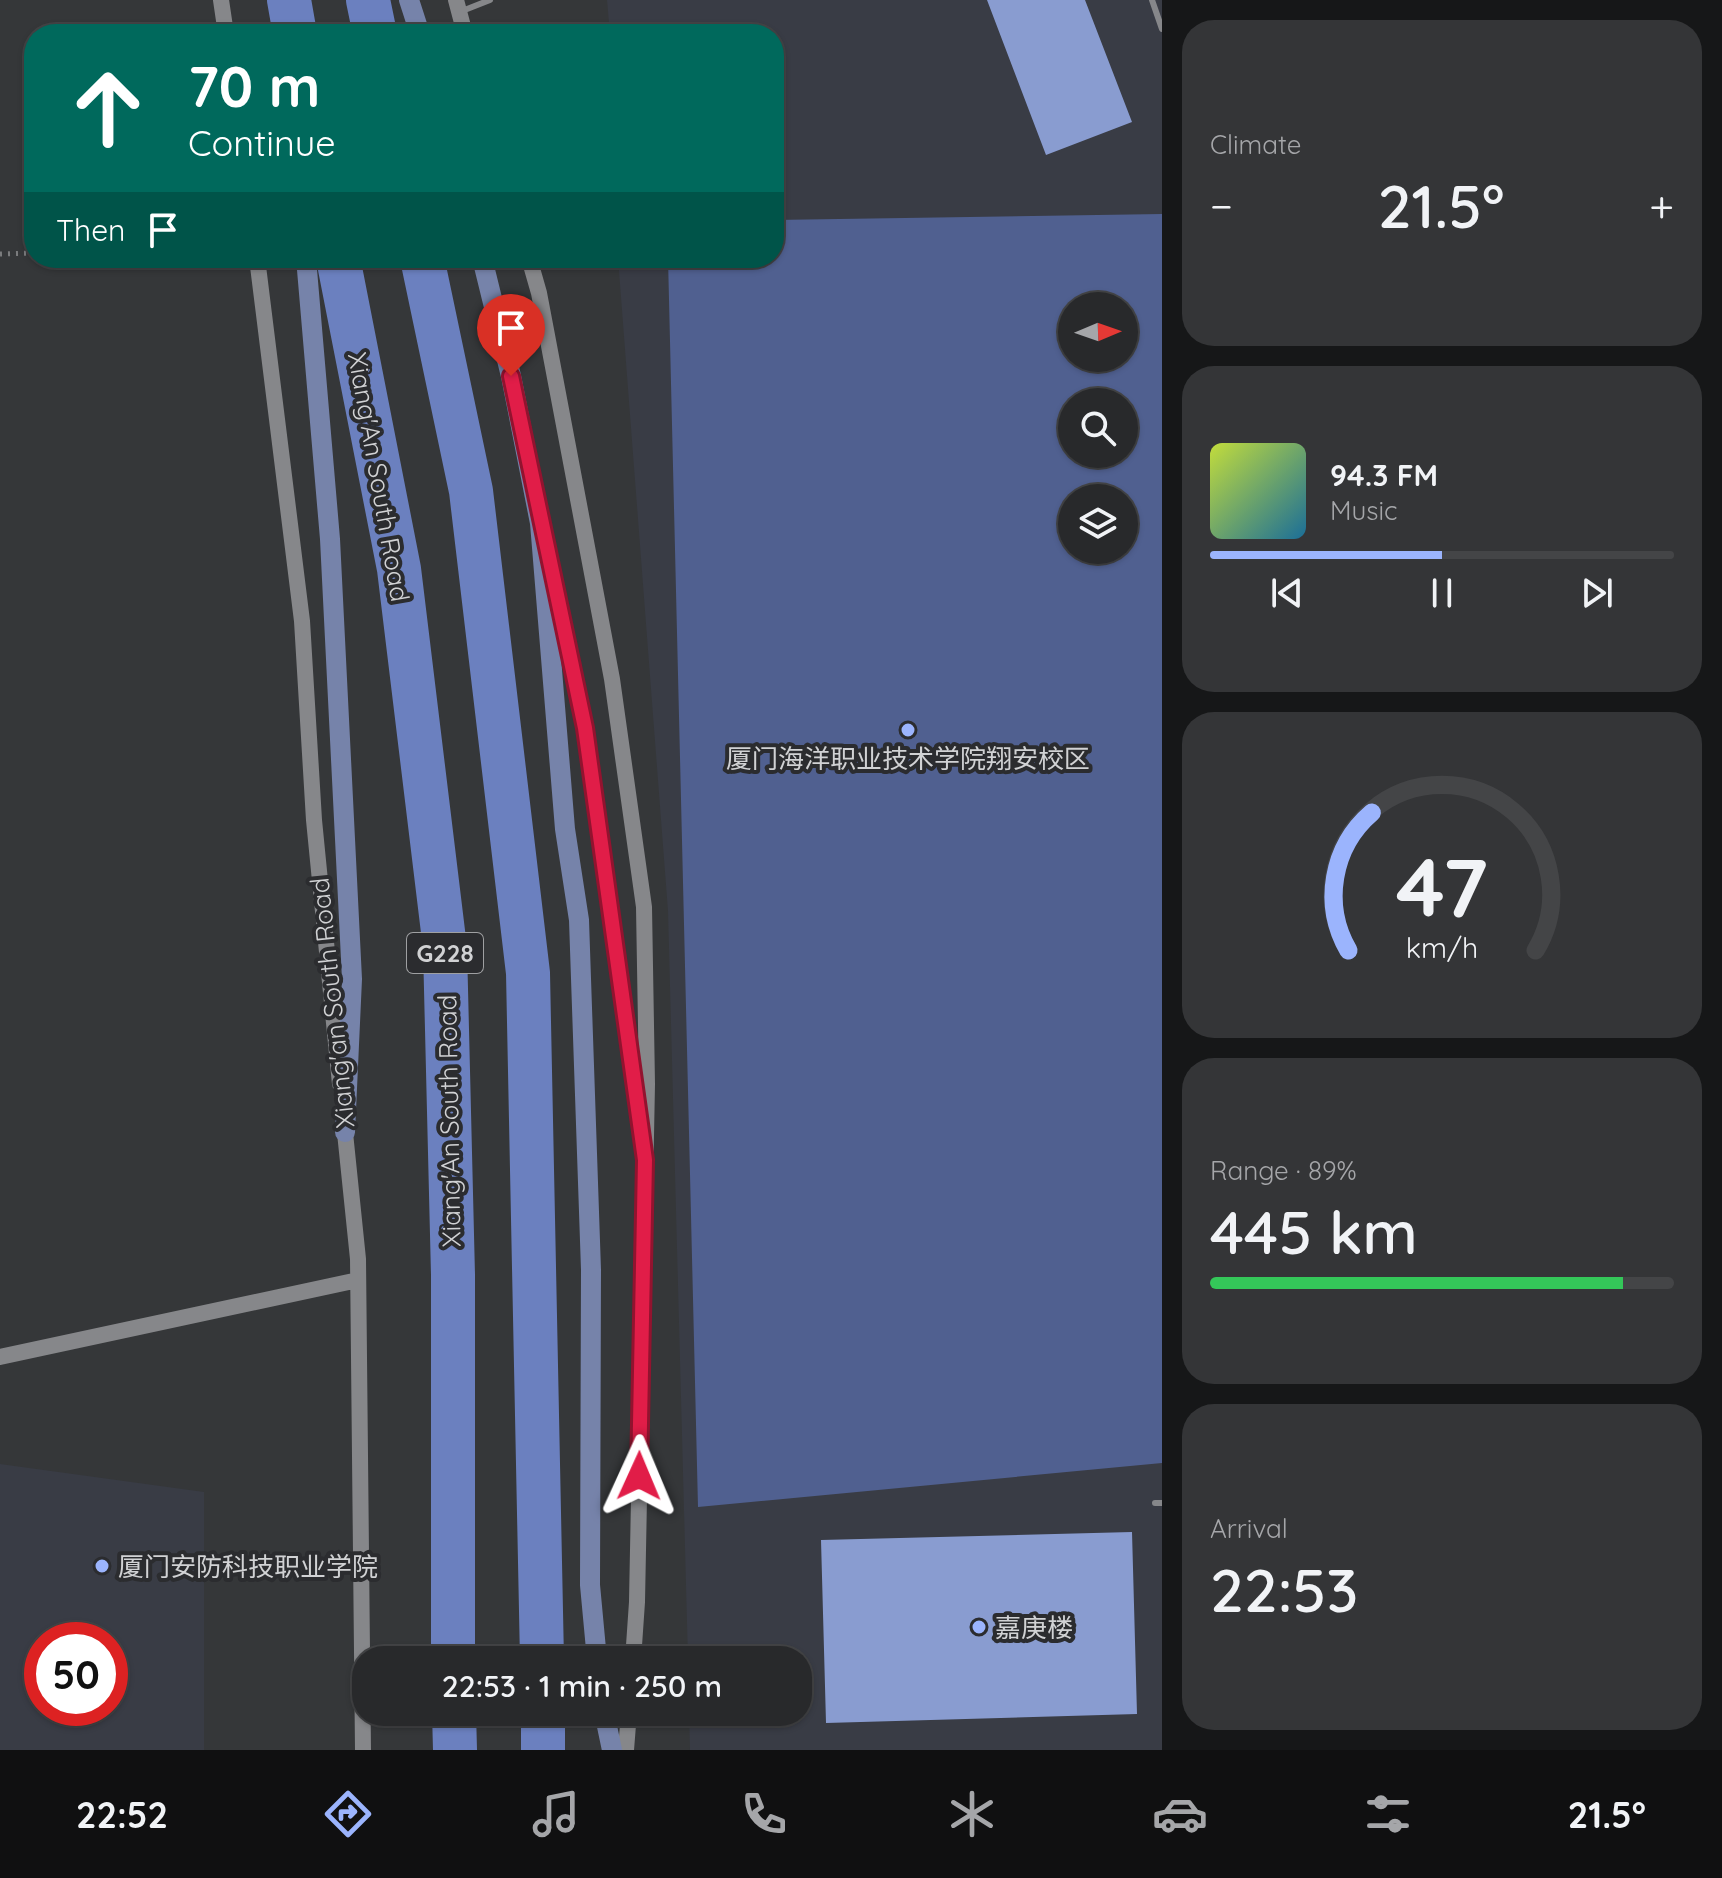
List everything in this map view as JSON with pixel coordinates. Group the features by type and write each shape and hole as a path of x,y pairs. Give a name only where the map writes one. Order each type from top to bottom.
{"highway":[{"path":"286,0 292,24"},
{"path":"368,0 373,24"},
{"name":"Xiang'An South Road","path":"340,268 399,569 445,948 453,1275 453,1646"},
{"path":"424,268 471,491 528,973 542,1646"},
{"path":"454,1726 455,1750"},
{"path":"543,1726 543,1750"}],"main road":[{"path":"221,0 225,24"},
{"path":"286,0 287,24"},
{"path":"409,0 417,24"},
{"name":"Xiang'an South Road","path":"258,268 302,621 314,820 358,1280 363,1750"},
{"path":"307,268 330,539 352,979 345,1132"},
{"path":"484,268 511,376 585,728 645,1160"},
{"path":"532,268 612,679 644,907 645,1160 634,1646"},
{"path":"540,523 565,829 579,920 591,1270 590,1585 596,1646"},
{"path":"0,1357 358,1280"},
{"path":"607,1726 612,1750"},
{"path":"626,1750 628,1726"}],"lane":[{"path":"458,6 490,0"},
{"path":"1152,0 1162,29"}],"path":[{"path":"0,254 24,253"}],"shaded area":[{"name":"厦门海洋职业技术学院翔安校区","path":"607,0 1162,0 1162,1750 690,1750 689,1726 812,1726 812,1646 688,1646 668,911 619,268 784,268 784,24 609,24"},
{"name":"厦门海洋职业技术学院翔安校区","path":"1162,214 1162,1463 698,1507 668,268 784,268 784,220"},
{"name":"厦门安防科技职业学院","path":"0,1464 204,1492 204,1750 0,1750"}],"building":[{"path":"987,0 1085,0 1132,122 1046,155"},
{"name":"嘉庚楼","path":"1132,1532 1137,1714 826,1723 821,1540"}],"place":[{"name":"厦门海洋职业技术学院翔安校区","path":"908,730"},
{"name":"厦门安防科技职业学院","path":"102,1566"},
{"name":"嘉庚楼","path":"979,1627"}],"route":[{"path":"511,376 585,728 645,1160 639,1476"}]}
